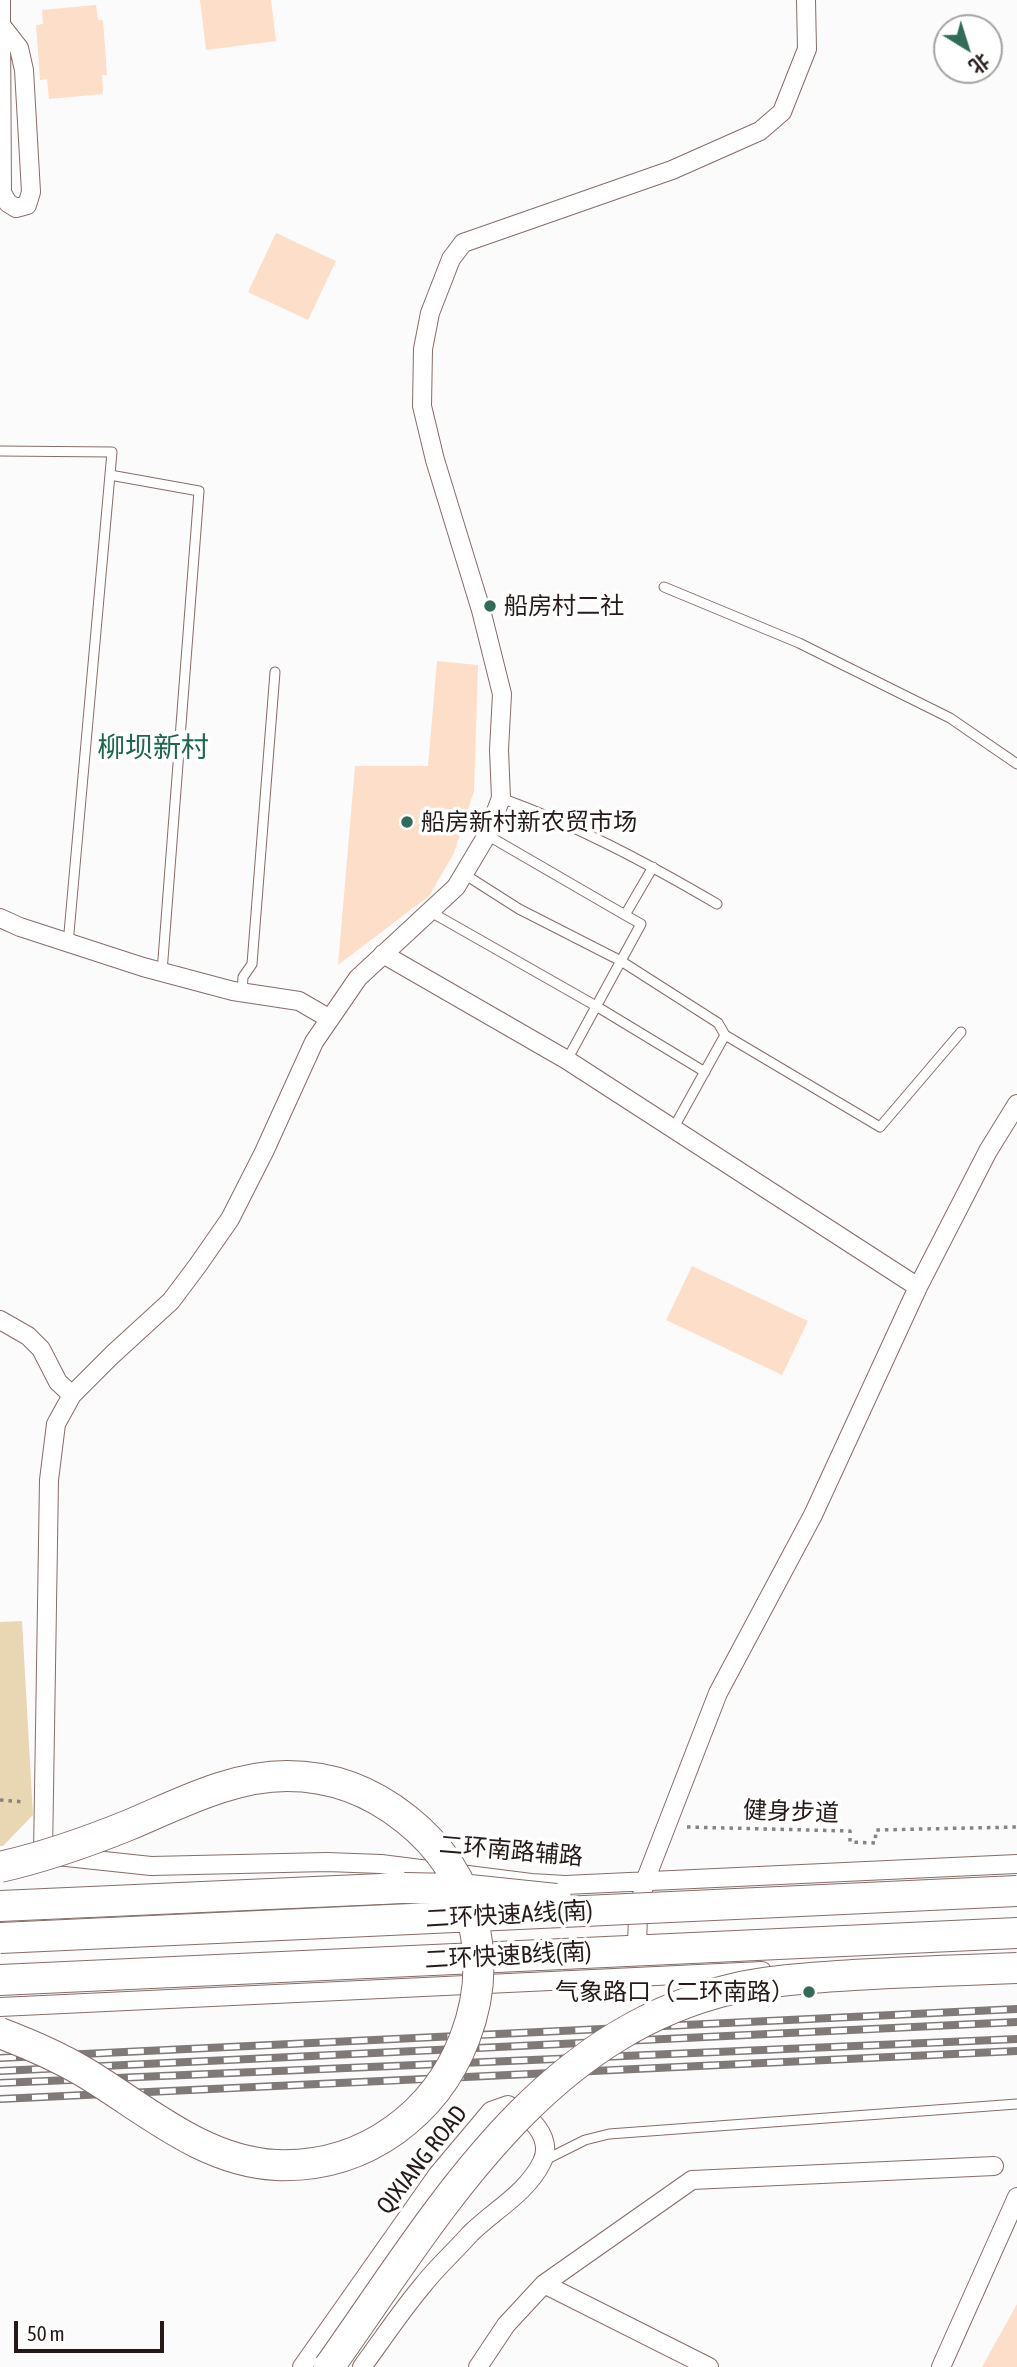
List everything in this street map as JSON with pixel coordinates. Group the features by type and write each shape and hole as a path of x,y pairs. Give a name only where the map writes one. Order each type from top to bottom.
{"highway":[{"path":"0,1867 86,1842 227,1786 283,1776 323,1778 351,1786 382,1802 412,1824 440,1852 470,1907 479,1950 480,1973 471,2022 463,2045 452,2066 426,2102 410,2117 374,2141 336,2157 316,2162 275,2165 235,2158 216,2151 178,2133 64,2061 0,2033"},
{"path":"0,1906 422,1887 661,1908"},
{"name":"二环快速A线(南)","path":"0,1938 1017,1891"},
{"name":"二环快速B线(南)","path":"0,1980 1017,1933"},
{"path":"329,2367 448,2199 499,2136 556,2080 594,2050 632,2026 692,2000 768,1982 870,1974 1017,1968"}],"street":[{"path":"1,0 1,25 2,193 8,203 16,208 27,205 31,192 24,70 19,48 1,25"},
{"path":"43,1854 49,1480 56,1424 72,1395 112,1354 171,1301 230,1219 314,1042 358,978 456,887 487,835 501,798 499,750 502,694 481,610 435,460 422,406 423,349 430,313 451,259 463,243 672,170 760,131 782,112 807,49 806,0"},
{"path":"0,918 68,944 162,972 242,992 299,1001 330,1019"},
{"path":"383,954 567,1060 918,1287"},
{"path":"637,1945 638,1915 645,1881 718,1693 813,1515 918,1287 988,1151 1017,1104"},
{"path":"0,1320 28,1336 41,1349 58,1382 72,1395"},
{"name":"二环南路辅路","path":"0,1853 43,1854 151,1866 306,1862 381,1864 548,1884 1017,1864"},
{"path":"0,2007 1017,1959"},
{"name":"QIXIANG ROAD","path":"302,2367 438,2174 491,2110 508,2105 521,2110 540,2131 544,2145 543,2160"},
{"path":"362,2367 424,2284 474,2231 526,2185 543,2160"},
{"path":"478,2367 506,2325 544,2284 692,2180 994,2166"},
{"path":"941,2367 1017,2197"},
{"path":"544,2284 709,2367"}],"lane":[{"path":"0,452 112,452 68,944"},
{"path":"110,475 199,491 162,972"},
{"path":"664,587 799,643 950,718 1017,764"},
{"path":"242,992 243,977 252,964 275,672"},
{"path":"501,798 549,815 653,867 717,904"},
{"path":"487,835 641,924 567,1060"},
{"path":"625,915 653,867"},
{"path":"464,874 519,909 621,961 718,1023 725,1035 880,1127 961,1032"},
{"path":"429,911 705,1072"},
{"path":"673,1129 725,1035"},
{"path":"543,2160 585,2140 609,2134 1017,2104"}],"path":[{"path":"0,1800 45,1803"},
{"name":"健身步道","path":"667,1827 850,1831 850,1843 875,1843 876,1829 1017,1827"}],"shaded area":[{"path":"22,1621 33,1815 0,1846 0,1622"}],"building":[{"path":"200,0 271,0 276,41 206,50"},
{"path":"96,5 98,20 103,20 107,75 102,75 103,94 49,99 47,79 40,80 36,25 43,24 42,10"},
{"path":"276,233 336,261 308,320 248,292"},
{"name":"船房新村新农贸市场","path":"437,661 478,665 474,791 454,853 429,896 338,965 355,766 428,766"},
{"path":"692,1266 808,1321 782,1375 666,1320"},
{"path":"1017,2304 1017,2367 982,2367"}],"railway":[{"path":"0,2058 1017,2009"},
{"path":"0,2071 1017,2022"},
{"path":"0,2083 1017,2039"},
{"path":"0,2099 1017,2051"}],"place":[{"name":"船房村二社","path":"490,606"},
{"name":"船房新村新农贸市场","path":"407,822"},
{"name":"气象路口（二环南路）","path":"809,1992"}],"district":[{"name":"柳坝新村","path":"153,748"}]}
